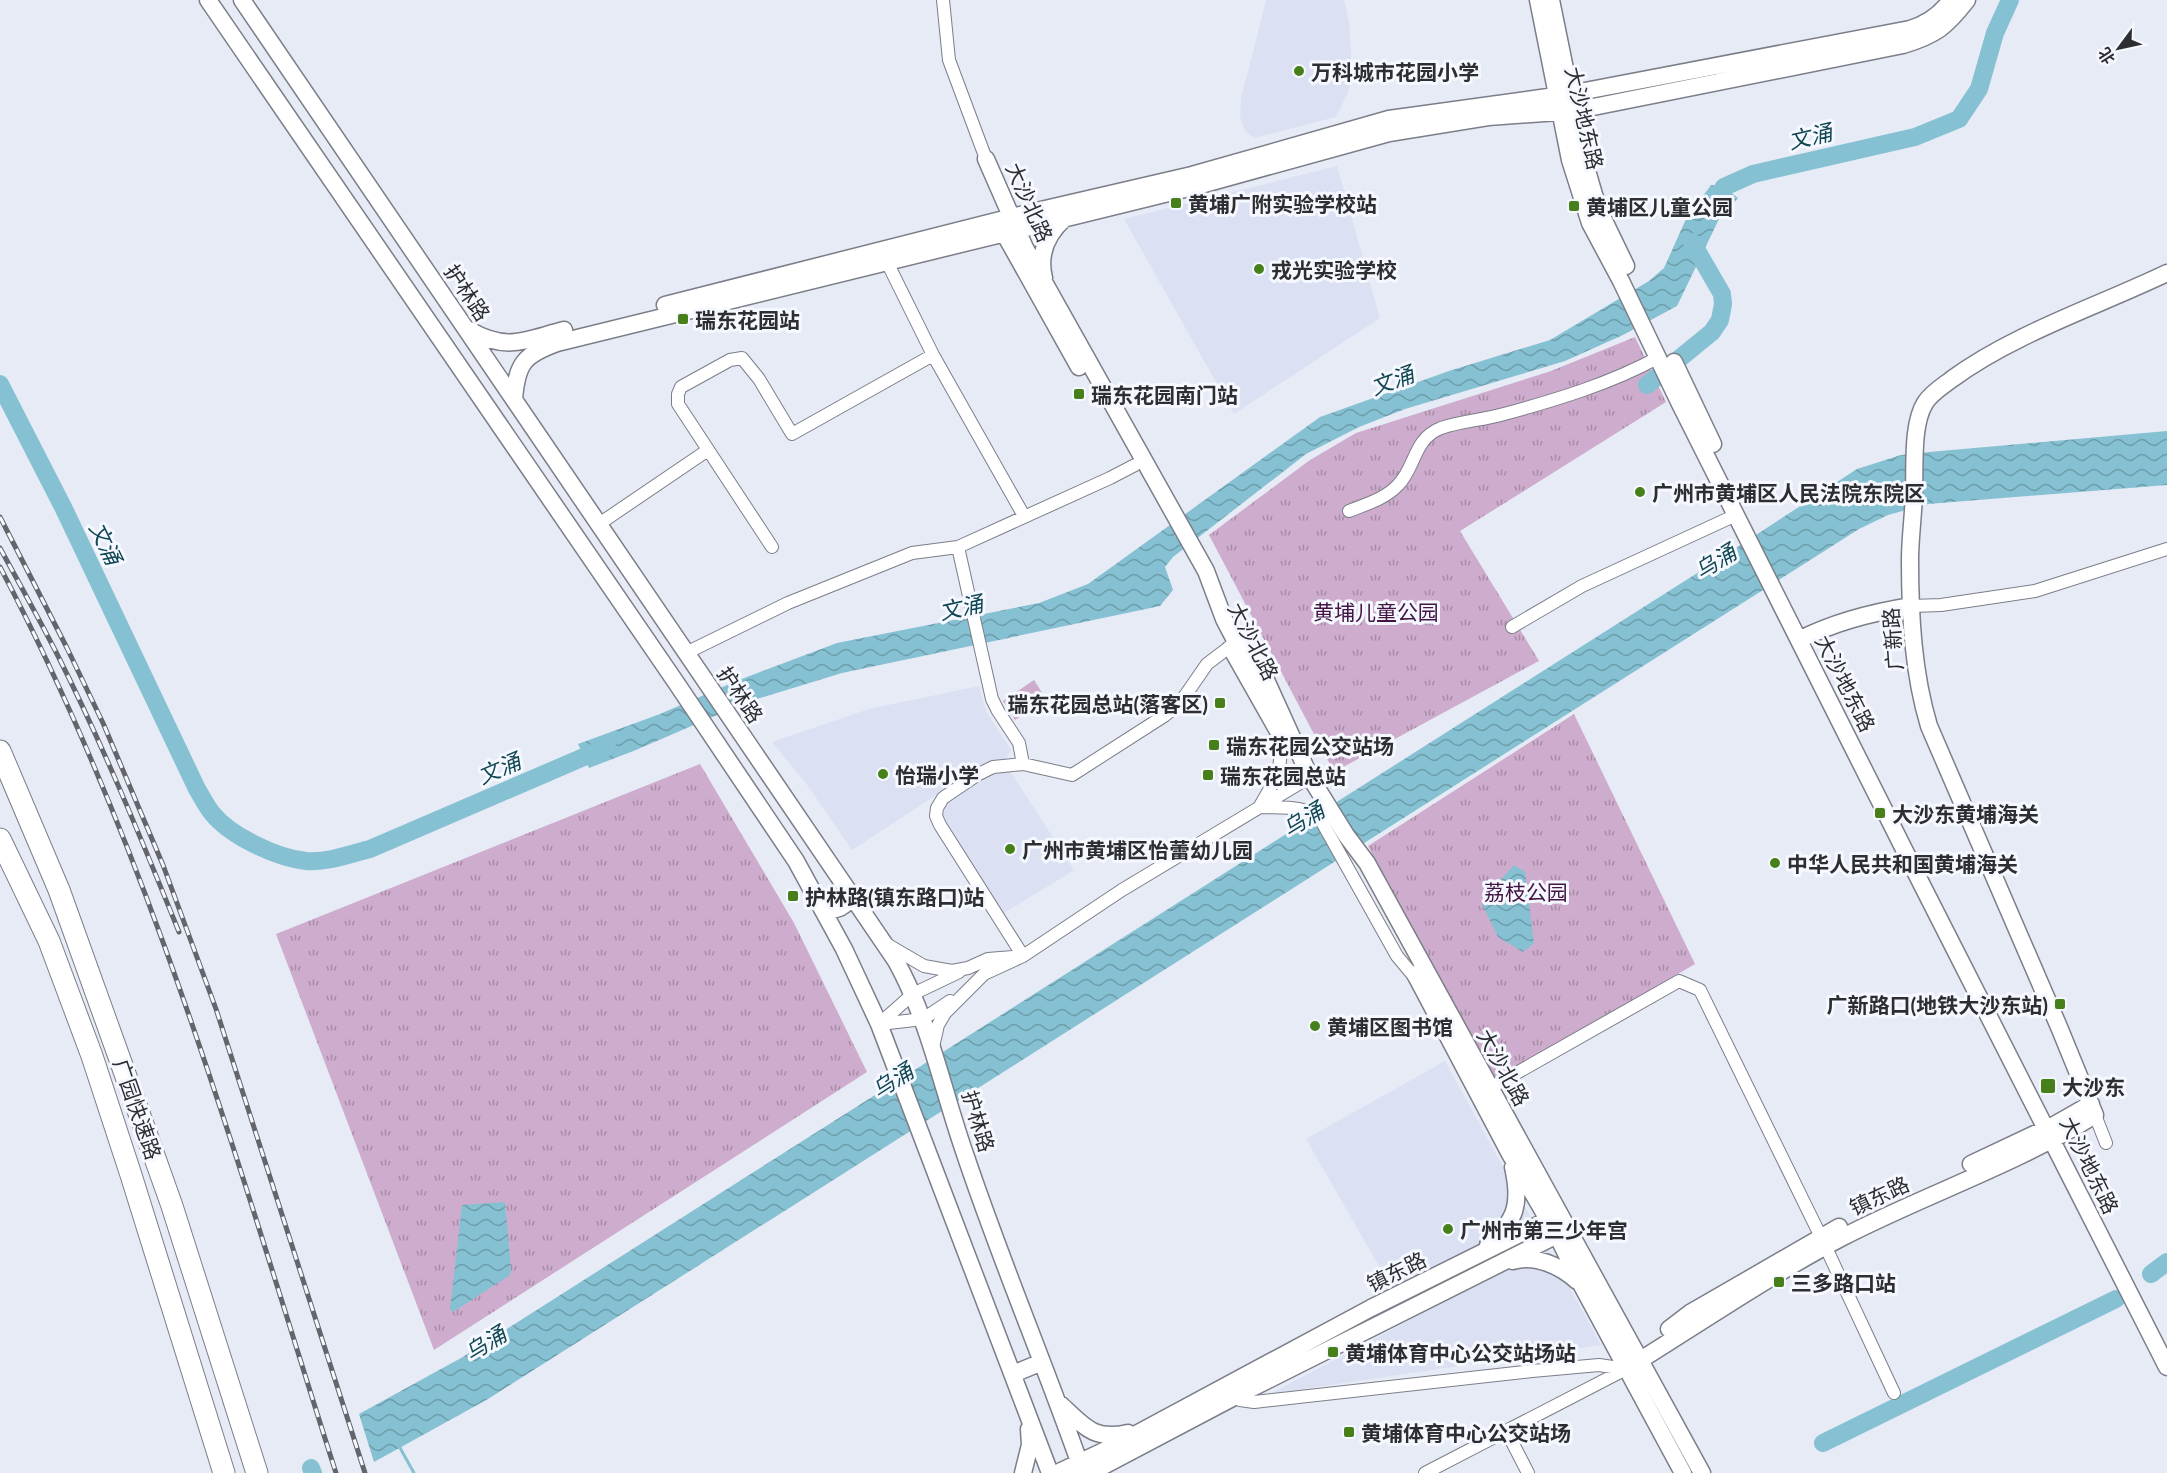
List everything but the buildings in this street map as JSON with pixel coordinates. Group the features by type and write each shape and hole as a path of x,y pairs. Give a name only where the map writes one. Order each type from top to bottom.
{"highway":[{"name":"广园快速路","path":"0,751 59,890 118,1054 172,1206 257,1473"},
{"name":"广园快速路","path":"0,839 49,941 92,1056 224,1473"}],"street":[{"path":"208,0 785,844 854,969 879,1024 1050,1473"},
{"path":"943,0 949,60 986,159"},
{"name":"大沙地东路","path":"1538,0 1563,94"},
{"name":"大沙地东路","path":"1551,0 1566,111 1570,160 1590,223 1626,278 1804,638 1925,869 2167,1367"},
{"path":"465,328 488,340 510,344 1007,226 1389,119 1563,94 1910,29 1929,21 1945,9 1951,0"},
{"path":"1007,226 1065,218 1197,186 1389,133 1488,117 1566,111 1903,45 1925,39 1936,33 1967,0"},
{"name":"护林路","path":"243,2 884,942 913,994 923,1019 970,1172 1084,1469"},
{"name":"大沙北路","path":"986,159 1007,226 1135,465 1158,495"},
{"path":"1044,281 1041,268 1043,253 1052,230 1065,218"},
{"name":"大沙北路","path":"1007,226 1044,281 1158,495 1278,732 1308,779"},
{"path":"884,256 933,355 1024,516"},
{"path":"514,399 516,375 522,364 545,347 884,256"},
{"name":"广新路","path":"2093,1110 1929,726 1918,685 1910,559 1916,435 1925,403 1938,389 1970,366 2035,333 2167,273"},
{"name":"大沙地东路","path":"1626,278 1659,357 1675,376 1680,404 1736,515 1750,529"},
{"path":"772,547 678,404 681,387 686,382 699,378 730,360 742,358 749,365 792,434 933,355"},
{"path":"1349,511 1377,500 1399,485 1422,440 1440,429 1503,415 1577,391 1634,371 1659,357"},
{"path":"599,524 708,450"},
{"path":"686,653 788,603 912,554 958,547 1135,465"},
{"path":"1512,627 1582,586 1736,515"},
{"path":"958,547 992,699 1019,743 1023,764"},
{"path":"1804,638 1882,611 2035,591 2167,549"},
{"path":"1023,956 936,816 937,808 943,798 977,775 993,768 1023,764 1072,775 1164,716 1180,703 1208,664 1233,644"},
{"name":"大沙北路","path":"1233,644 1266,680 1318,804 1348,860 1364,879 1510,1154 1554,1217"},
{"path":"1260,807 1280,770 1282,760 1278,732"},
{"path":"933,1048 938,1025 945,1013 984,974 1023,956 1122,890 1308,779"},
{"path":"1260,807 1299,808 1318,804"},
{"name":"大沙北路","path":"1318,804 1347,836 1366,862 1490,1088 1554,1217 1635,1361 1702,1473"},
{"path":"0,846 23,885"},
{"path":"822,909 842,907 849,899 850,893"},
{"path":"884,942 924,966 952,970 968,968"},
{"path":"879,1024 913,994 968,968 988,959 1023,956"},
{"path":"1490,1088 1679,981 1700,990 1823,1242 1893,1393"},
{"path":"879,1024 923,1019 966,991"},
{"path":"2093,1110 2106,1143"},
{"name":"镇东路","path":"1635,1361 1690,1313 1823,1242 1872,1223 2054,1132 2093,1110"},
{"name":"大沙地东路","path":"2054,1132 2167,1345"},
{"path":"1481,1267 1516,1207 1518,1195 1510,1154"},
{"path":"1554,1217 1557,1235"},
{"name":"镇东路","path":"1146,1436 1236,1396 1481,1267 1554,1217"},
{"name":"大沙北路","path":"1557,1235 1581,1284 1635,1361 1683,1473"},
{"name":"镇东路","path":"1057,1473 1084,1469 1371,1308 1481,1267 1557,1235"},
{"path":"1481,1267 1520,1258 1533,1260 1560,1268 1581,1284"},
{"path":"1236,1396 1245,1402 1265,1401 1635,1361"},
{"path":"1425,1473 1507,1432 1635,1361"},
{"path":"1013,1374 1042,1362"},
{"path":"1057,1400 1080,1422 1103,1436 1146,1436"},
{"path":"1023,1473 1030,1445 1028,1417"},
{"path":"1507,1432 1528,1473"},
{"path":"1119,1473 1146,1436"}],"shaded area":[{"name":"万科城市花园小学","path":"1266,0 1344,0 1349,21 1351,52 1349,90 1336,117 1255,138 1245,131 1240,117 1241,99"},
{"name":"戎光实验学校","path":"1337,166 1380,318 1234,414 1124,219"},
{"name":"怡瑞小学","path":"979,686 986,711 1011,750 1006,759 987,762 852,850 808,786 772,742 869,709"},
{"name":"广州市黄埔区怡蕾幼儿园","path":"1010,771 1074,870 1004,913 945,828 939,811 950,795 981,774"},
{"name":"广州市第三少年宫","path":"1445,1061 1601,1345 1270,1394 1410,1320 1306,1139"}],"green space":[{"name":"黄埔儿童公园","path":"1635,337 1666,402 1460,531 1539,661 1334,772 1209,535 1310,460 1356,433 1551,371"},
{"path":"1034,680 1046,699 1015,720 1003,701"},
{"name":"荔枝公园","path":"1574,714 1695,964 1492,1083 1368,846"},
{"path":"700,764 794,923 867,1072 434,1350 276,934"}],"water":[{"path":"1711,185 1724,187 1738,198 1719,219 1677,306 1623,335 1565,361 1405,409 1359,427 1306,454 1173,557 1165,567 1173,590 1160,606 842,673 747,702 589,768 578,744 660,714 739,680 837,643 1039,603 1088,584 1320,417 1449,371 1550,340 1649,281 1664,268 1686,219"},
{"name":"乌涌","path":"2167,431 2167,485 1928,504 1888,515 1859,529 488,1399 374,1462 359,1414 461,1358 1713,563 1857,469 1901,455"},
{"path":"1514,865 1525,872 1534,943 1523,952 1498,937 1482,904 1487,895"},
{"path":"505,1202 510,1275 453,1312 450,1309 462,1205"}],"waterway":[{"name":"文涌","path":"1712,207 1724,187 1753,174 1915,137 1959,119 1979,89 1995,33 2010,0"},
{"path":"1647,385 1712,332 1720,320 1722,294 1692,242"},
{"name":"文涌","path":"0,384 63,507 197,789 220,822 242,838 268,851 294,859 322,861 338,858 370,849 607,747"},
{"path":"2151,1274 2167,1262"},
{"path":"1823,1443 2116,1299"},
{"path":"399,1446 414,1473"},
{"name":"乌涌","path":"311,1468 313,1473"}],"railway":[{"path":"0,517 103,723 163,865 216,1009 365,1473"},
{"path":"0,548 56,652 89,721 136,826 179,932"},
{"path":"0,567 54,675 147,898 226,1127 336,1473"}],"place":[{"name":"万科城市花园小学","path":"1299,71"},
{"name":"黄埔广附实验学校站","path":"1176,203"},
{"name":"黄埔区儿童公园","path":"1574,206"},
{"name":"戎光实验学校","path":"1259,269"},
{"name":"瑞东花园站","path":"683,319"},
{"name":"瑞东花园南门站","path":"1079,394"},
{"name":"广州市黄埔区人民法院东院区","path":"1640,492"},
{"name":"瑞东花园总站(落客区)","path":"1220,703"},
{"name":"瑞东花园公交站场","path":"1214,745"},
{"name":"怡瑞小学","path":"883,774"},
{"name":"瑞东花园总站","path":"1208,775"},
{"name":"大沙东黄埔海关","path":"1880,813"},
{"name":"广州市黄埔区怡蕾幼儿园","path":"1010,849"},
{"name":"中华人民共和国黄埔海关","path":"1775,863"},
{"name":"护林路(镇东路口)站","path":"793,896"},
{"name":"广新路口(地铁大沙东站)","path":"2060,1004"},
{"name":"黄埔区图书馆","path":"1315,1026"},
{"name":"大沙东","path":"2048,1086"},
{"name":"广州市第三少年宫","path":"1448,1229"},
{"name":"三多路口站","path":"1779,1282"},
{"name":"黄埔体育中心公交站场站","path":"1333,1352"},
{"name":"黄埔体育中心公交站场","path":"1349,1432"}]}
